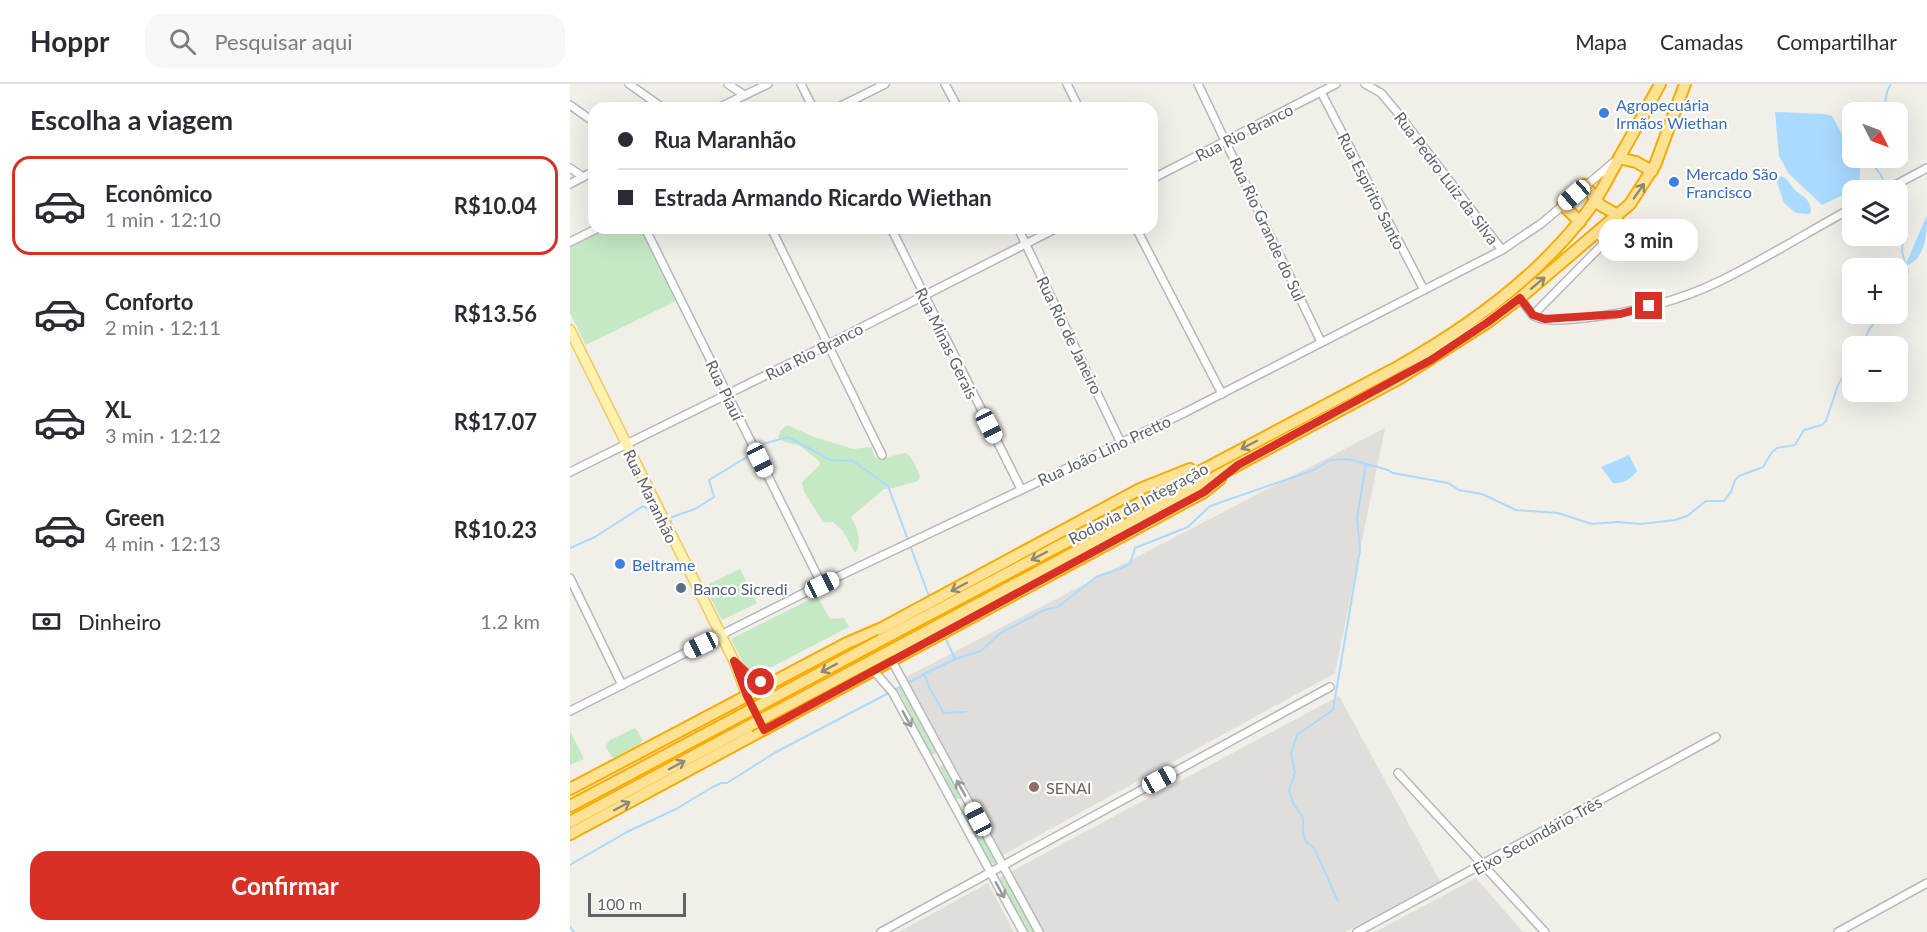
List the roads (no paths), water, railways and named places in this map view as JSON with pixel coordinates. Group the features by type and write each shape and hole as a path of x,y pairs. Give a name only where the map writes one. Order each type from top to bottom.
{"highway":[{"name":"Rodovia da Integração","path":"570,806 1394,369 1453,333 1523,279 1550,255 1580,222 1596,199 1660,84"},
{"name":"Rodovia da Integração","path":"891,656 1431,360 1488,322 1520,298 1618,215 1640,192 1652,171 1685,84"},
{"path":"1619,158 1636,162 1652,171"},
{"path":"1585,186 1606,209 1618,215"},
{"path":"1563,205 1580,222"},
{"path":"570,789 1140,489 1231,454"},
{"path":"870,633 891,656"},
{"path":"570,834 874,671 891,656"},
{"path":"570,822 749,726 891,656"},
{"path":"747,696 764,730"}],"main road":[{"name":"Rua Maranhão","path":"570,330 734,661 747,696"},
{"name":"Rua Maranhão","path":"734,661 750,676 761,682 772,683"}],"street":[{"path":"629,84 654,102"},
{"path":"728,84 744,95"},
{"path":"730,102 768,84"},
{"path":"801,84 810,102"},
{"path":"849,102 885,84"},
{"path":"945,84 955,102"},
{"path":"1067,84 1075,102"},
{"name":"Rua Rio Grande do Sul","path":"1198,84 1321,342"},
{"name":"Rua Rio Branco","path":"1158,177 1336,84"},
{"name":"Rua Pedro Luiz da Silva","path":"1365,84 1381,93 1392,106 1502,250"},
{"name":"Rua Espírito Santo","path":"1321,92 1424,290"},
{"path":"570,105 588,118"},
{"name":"Rua João Lino Pretto","path":"570,711 822,585 1222,394 1502,250 1542,223 1619,158"},
{"path":"570,168 583,177"},
{"path":"1905,180 1927,168"},
{"path":"570,184 588,174"},
{"path":"1520,298 1533,315 1545,319 1620,314 1688,295 1719,281 1842,213"},
{"path":"1533,315 1604,243 1598,232"},
{"path":"570,242 588,233"},
{"name":"Rua Piauí","path":"648,234 822,585"},
{"path":"774,234 882,455"},
{"name":"Rua Minas Gerais","path":"894,234 1021,489"},
{"name":"Rua Rio de Janeiro","path":"1021,234 1121,442"},
{"name":"Rua Rio Branco","path":"570,472 1045,234"},
{"path":"1139,234 1222,394"},
{"path":"570,578 622,685"},
{"path":"891,656 1039,932"},
{"path":"874,671 893,693 1023,932"},
{"path":"881,932 1330,687"},
{"name":"Eixo Secundário Três","path":"1357,932 1716,737"},
{"path":"1398,773 1545,932"},
{"path":"1838,932 1927,883"}],"water":[{"path":"1775,112 1825,114 1832,116 1842,134 1842,168 1860,168 1860,177 1859,180 1842,180 1842,196 1822,205 1789,174 1779,156"},
{"path":"1781,176 1808,202 1811,208 1809,214 1796,213 1784,203 1776,180"},
{"path":"1927,215 1926,237 1921,252 1908,265 1908,259"},
{"path":"1629,455 1637,471 1620,483 1613,483 1601,467"}],"waterway":[{"path":"1885,102 1891,84"},
{"path":"1876,168 1883,180"},
{"path":"1903,246 1904,258"},
{"path":"1866,336 1873,324"},
{"path":"966,712 944,713 924,674 955,659 981,651 999,634 1044,610 1058,607 1096,577 1130,564 1135,548 1188,527 1210,506 1314,470 1330,460 1348,459 1393,473 1448,483 1459,490 1482,494 1516,510 1558,513 1592,524 1617,522 1641,524 1675,520 1687,516 1706,501 1724,501 1739,476 1763,467 1777,448 1795,445 1804,430 1822,425 1826,421 1842,378"},
{"path":"756,446 788,437 831,460 853,461 888,486 930,599"},
{"path":"672,517 695,509 714,497 709,480 747,457 750,450"},
{"path":"1338,901 1314,848 1306,842 1303,833 1303,818 1293,803 1289,790 1295,773 1291,753 1297,735 1333,710 1360,550 1357,518 1366,464"},
{"path":"570,548 595,537 643,506 650,510 657,522"},
{"path":"944,635 955,659"},
{"path":"570,865 711,788 727,783 776,752 923,675"},
{"path":"570,927 574,932"}],"place":[{"name":"Agropecuária Irmãos Wiethan","path":"1604,113"},
{"name":"Mercado São Francisco","path":"1674,182"},
{"name":"Beltrame","path":"620,564"},
{"name":"Banco Sicredi","path":"681,588"},
{"name":"SENAI","path":"1034,787"}]}
